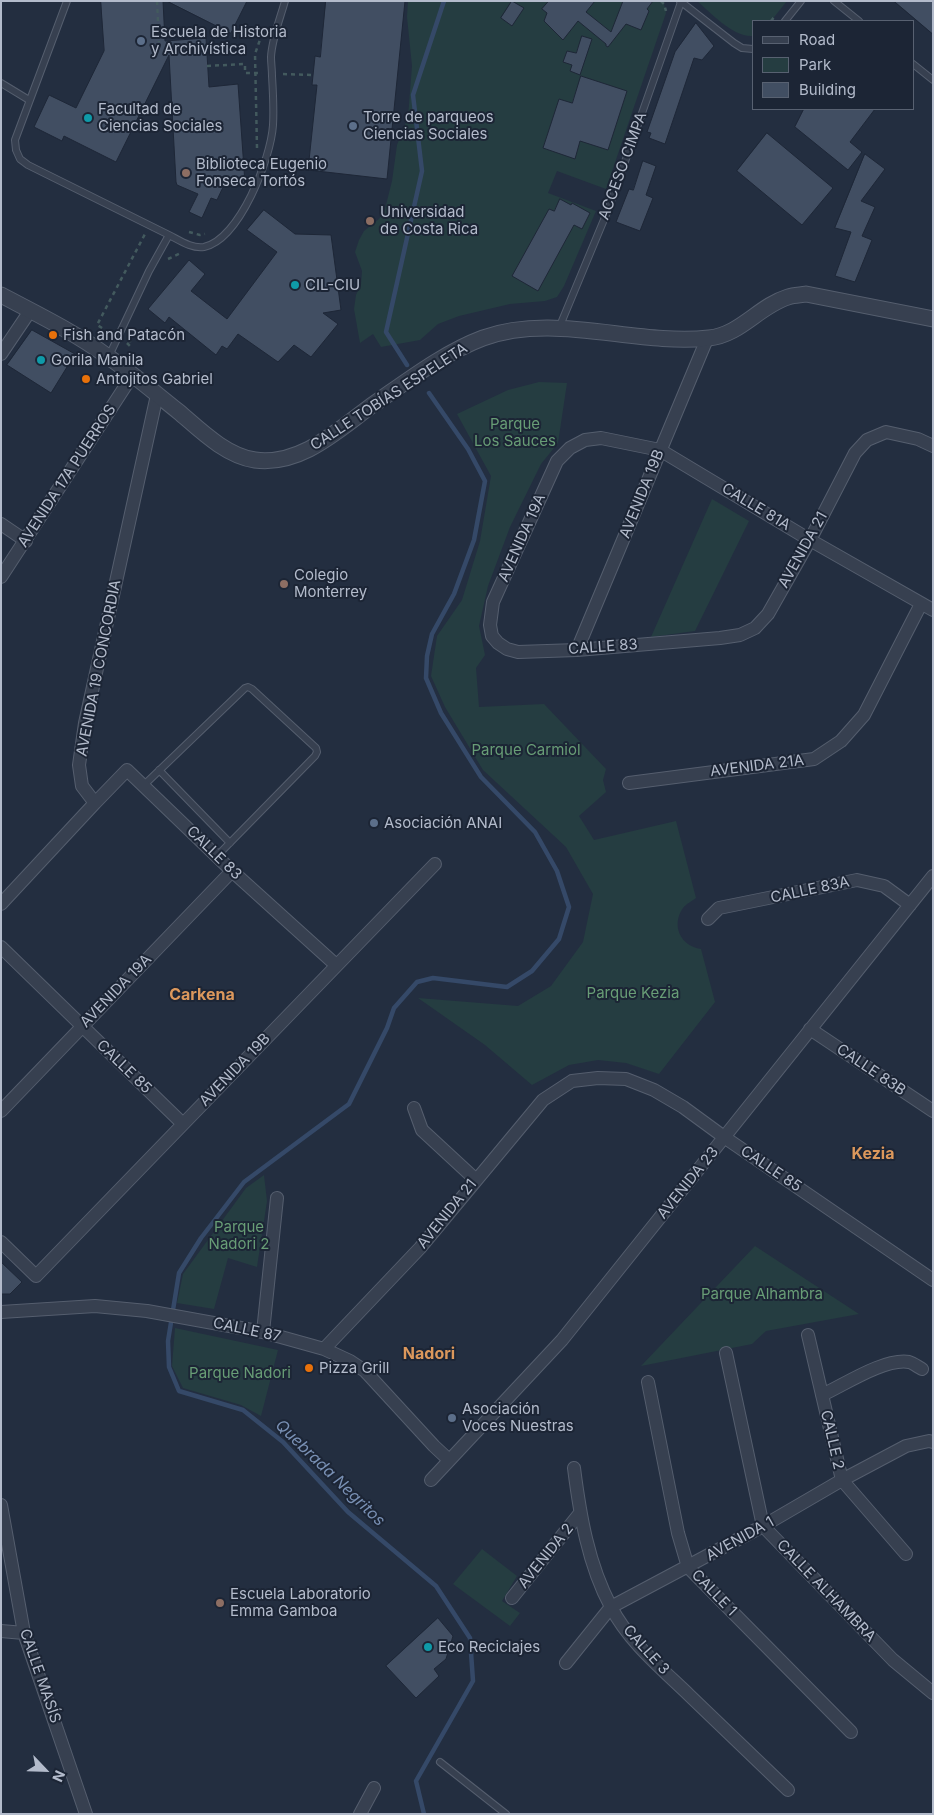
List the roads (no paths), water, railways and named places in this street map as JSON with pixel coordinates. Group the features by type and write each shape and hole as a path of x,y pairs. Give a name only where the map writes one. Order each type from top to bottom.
{"street":[{"name":"CALLE TOBÍAS ESPELETA","path":"1,295 108,356 219,445 254,460 276,459 305,452 330,437 393,391 455,351 483,338 511,330 559,328 620,336 676,339 707,338 729,333 788,297 806,294 933,319"},
{"path":"1,354 30,310"},
{"name":"AVENIDA 19B","path":"577,650 707,338"},
{"name":"AVENIDA 17A PUERROS","path":"1,576 26,541 132,376"},
{"name":"AVENIDA 19 CONCORDIA","path":"95,802 82,786 79,765 85,723 157,395"},
{"name":"AVENIDA 21","path":"720,638 740,635 755,628 768,614 810,540 855,453 867,440 886,432 918,439 933,446"},
{"name":"CALLE 81A","path":"570,448 585,440 601,438 660,450 810,540 933,610"},
{"name":"AVENIDA 19A","path":"492,636 490,625 493,602 549,477 557,461 570,448"},
{"path":"1,524 26,541"},
{"name":"AVENIDA 21A","path":"629,783 814,759 841,741 864,716 920,604"},
{"name":"CALLE 83","path":"492,636 507,649 518,652 577,650 720,638"},
{"name":"CALLE 83","path":"95,802 127,770 232,871 336,965"},
{"path":"1,904 95,802"},
{"name":"AVENIDA 19B","path":"1,1242 36,1276 435,864"},
{"name":"AVENIDA 19A","path":"1,1111 232,871"},
{"name":"AVENIDA 23","path":"431,1480 562,1340 933,876"},
{"name":"CALLE 83A","path":"708,919 719,908 858,880 884,886 910,906"},
{"name":"CALLE 85","path":"1,947 183,1124"},
{"name":"CALLE 83B","path":"810,1029 933,1112"},
{"name":"CALLE 85","path":"572,1081 598,1078 626,1080 654,1090 684,1106 724,1137 933,1280"},
{"name":"AVENIDA 21","path":"324,1349 420,1248 543,1100 572,1081"},
{"path":"414,1108 422,1130 476,1179"},
{"path":"263,1332 276,1198"},
{"name":"CALLE 87","path":"1,1312 95,1306 147,1311 263,1332 324,1349 350,1361 364,1371 449,1460"},
{"name":"CALLE 2","path":"808,1335 842,1480 906,1554"},
{"path":"726,1353 763,1526"},
{"path":"822,1395 879,1367 899,1362 910,1362 922,1369"},
{"name":"CALLE 1","path":"648,1382 678,1534 688,1567 851,1732"},
{"name":"AVENIDA 1","path":"566,1663 611,1607 688,1567 906,1446 929,1441 933,1442"},
{"name":"CALLE 3","path":"574,1468 580,1513 593,1565 611,1607 628,1633 650,1658 788,1790"},
{"name":"CALLE MASÍS","path":"1,1505 24,1633 86,1814"},
{"name":"AVENIDA 2","path":"512,1598 580,1513"},
{"name":"CALLE ALHAMBRA","path":"763,1526 893,1660 933,1693"},
{"path":"1,1630 24,1633"},
{"path":"360,1814 374,1788"}],"lane":[{"path":"67,1 15,140 16,150 20,159 28,166 168,235 189,245 203,247 221,237 232,226 242,211 264,164 273,126 272,45 285,1"},
{"path":"786,20 801,1"},
{"path":"834,1 858,20"},
{"path":"680,2 734,43 742,48 752,49"},
{"name":"ACCESO CIMPA","path":"559,328 608,210 680,2"},
{"path":"914,65 933,80"},
{"path":"1,84 29,100"},
{"path":"108,356 168,235"},
{"path":"143,786 248,687 316,748 315,756 217,856"},
{"path":"158,770 230,843"},
{"path":"440,1762 506,1814"}],"waterway":[{"name":"Quebrada Negritos","path":"407,365 386,332 422,171 413,95 444,1"},
{"name":"Quebrada Negritos","path":"424,1814 416,1781 473,1681 470,1638 436,1586 348,1512 283,1442 243,1410 179,1391 169,1367 168,1341 179,1273 201,1238 244,1182 349,1104 387,1028 394,1008 417,982 433,978 507,987 532,971 559,939 569,907 557,871 535,832 481,777 441,713 426,678 427,656 432,634 454,594 474,540 485,481 468,449 429,393"}],"place":[{"name":"Escuela de Historia y Archivística","path":"141,41"},
{"name":"Facultad de Ciencias Sociales","path":"88,118"},
{"name":"Torre de parqueos Ciencias Sociales","path":"353,126"},
{"name":"Biblioteca Eugenio Fonseca Tortós","path":"186,173"},
{"name":"Universidad de Costa Rica","path":"370,221"},
{"name":"CIL-CIU","path":"295,285"},
{"name":"Fish and Patacón","path":"53,335"},
{"name":"Gorila Manila","path":"41,360"},
{"name":"Antojitos Gabriel","path":"86,379"},
{"name":"Colegio Monterrey","path":"284,584"},
{"name":"Asociación ANAI","path":"374,823"},
{"name":"Pizza Grill","path":"309,1368"},
{"name":"Asociación Voces Nuestras","path":"452,1418"},
{"name":"Escuela Laboratorio Emma Gamboa","path":"220,1603"},
{"name":"Eco Reciclajes","path":"428,1647"}],"district":[{"name":"Carkena","path":"202,995"},
{"name":"Kezia","path":"873,1154"},
{"name":"Nadori","path":"429,1354"}],"park label":[{"name":"Parque Los Sauces","path":"515,432"},
{"name":"Parque Carmiol","path":"526,750"},
{"name":"Parque Kezia","path":"633,993"},
{"name":"Parque Nadori 2","path":"239,1236"},
{"name":"Parque Alhambra","path":"762,1294"},
{"name":"Parque Nadori","path":"240,1373"}]}
